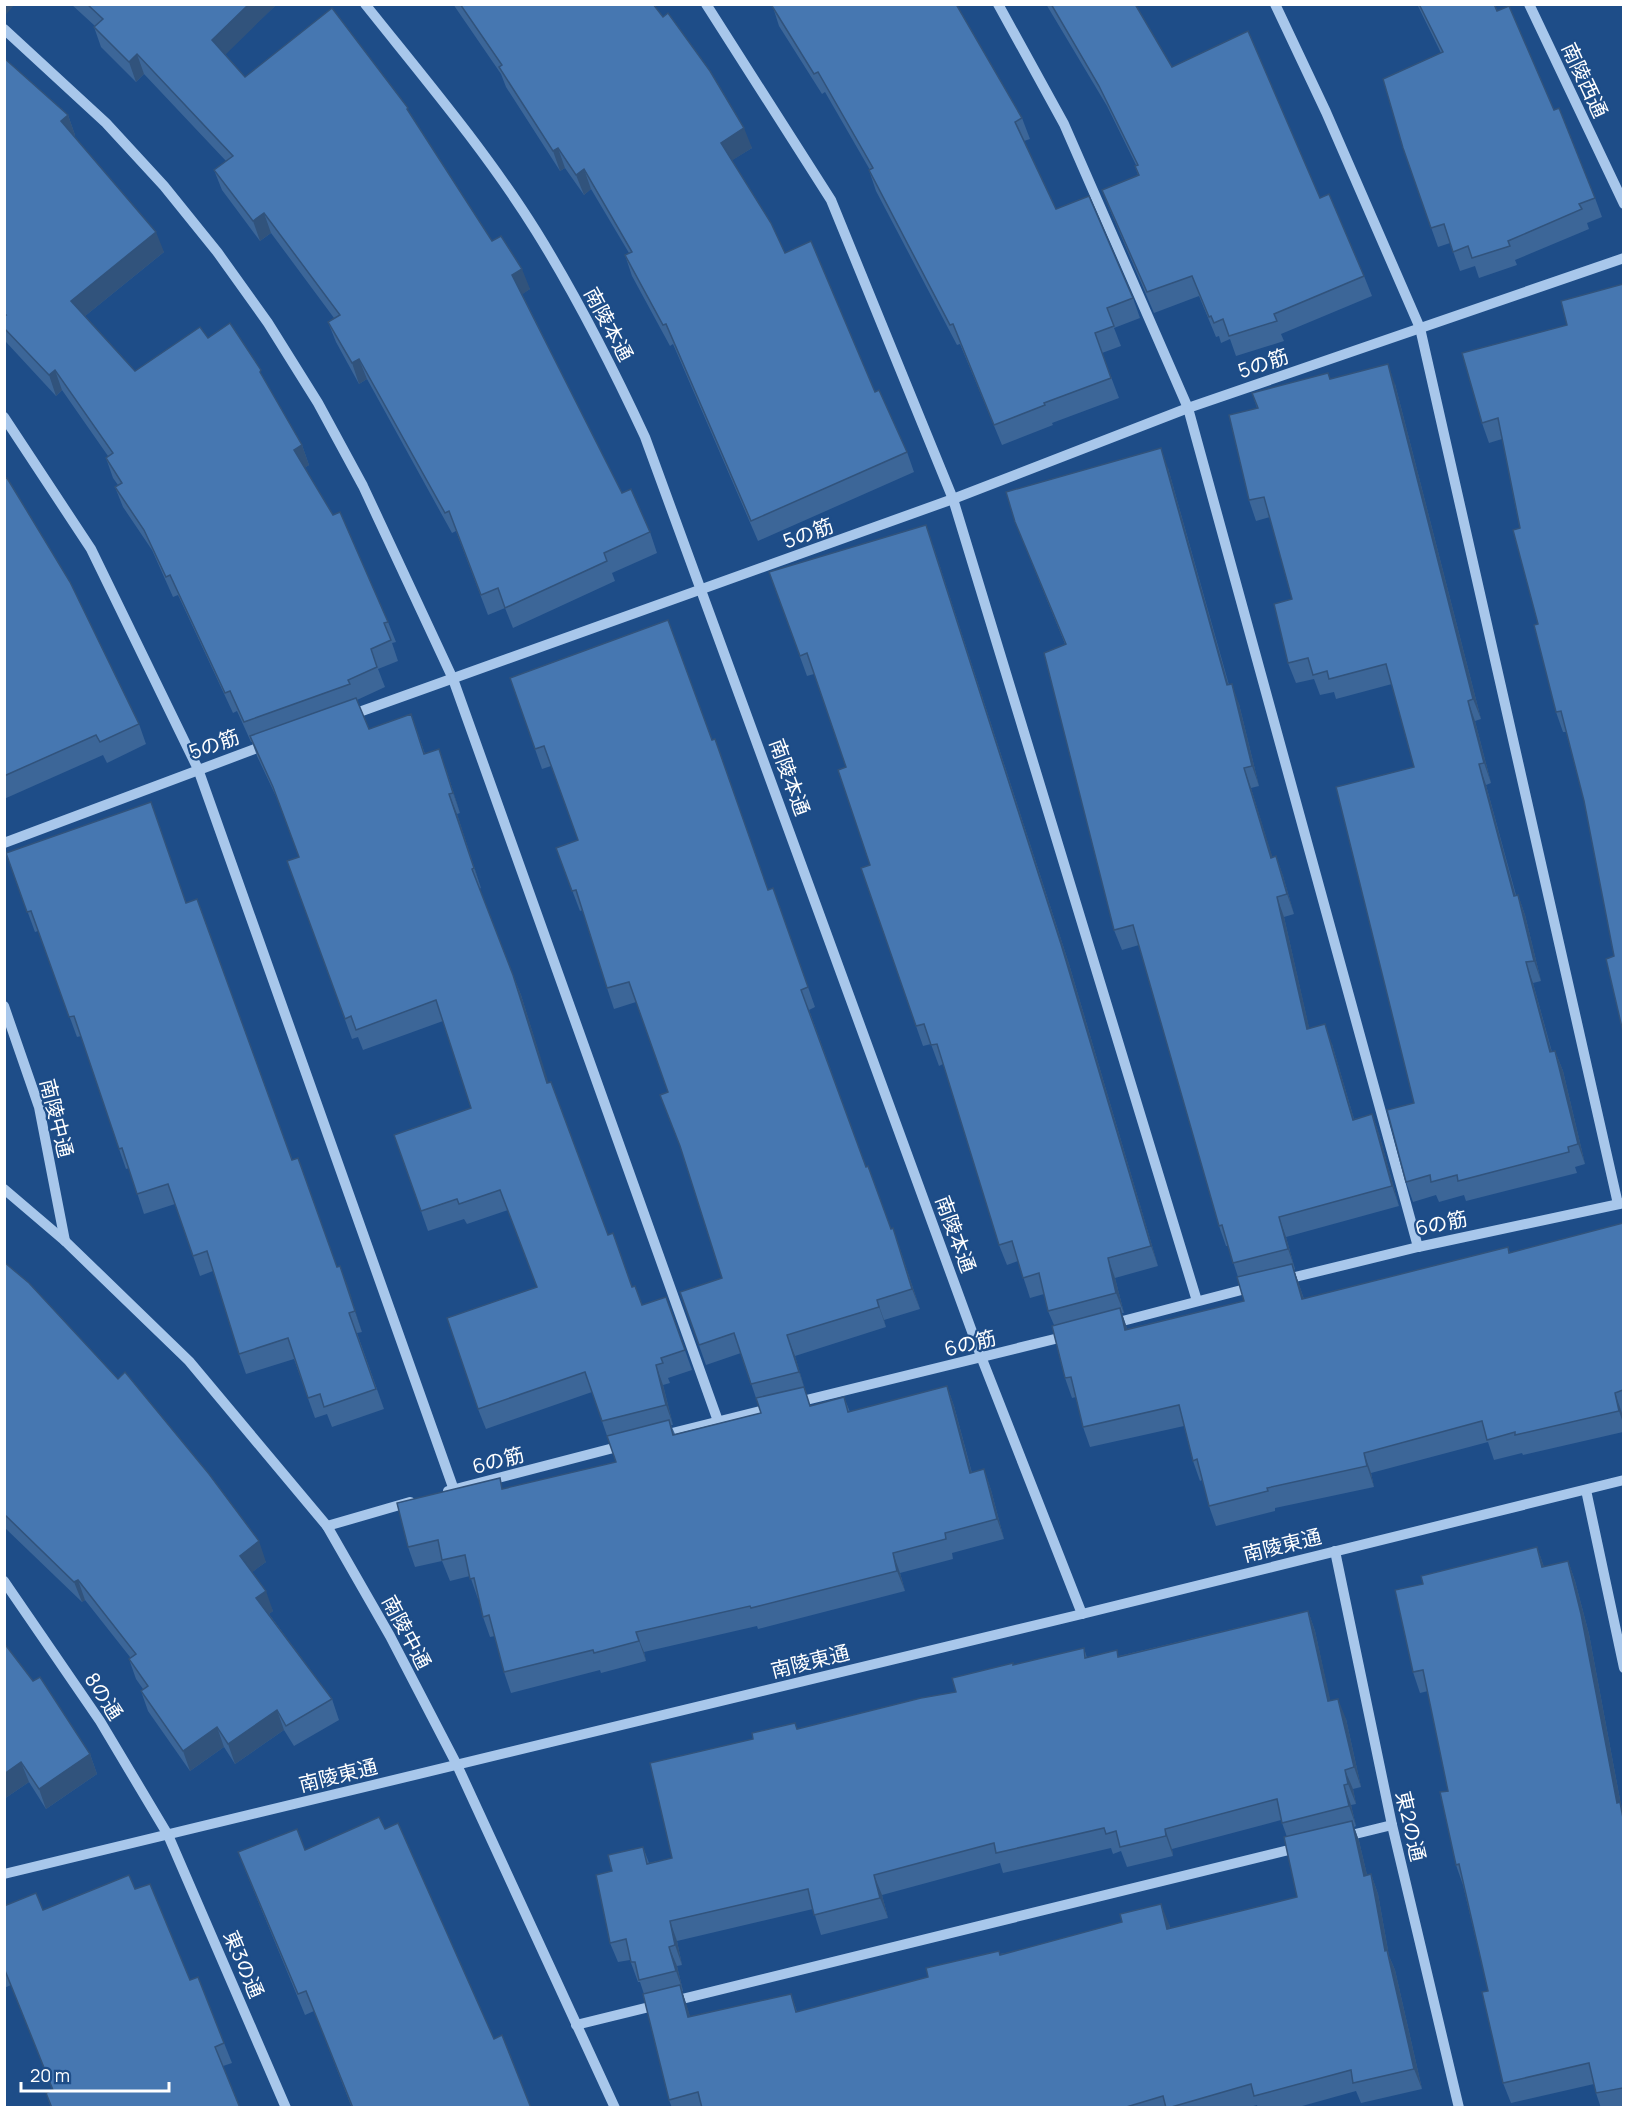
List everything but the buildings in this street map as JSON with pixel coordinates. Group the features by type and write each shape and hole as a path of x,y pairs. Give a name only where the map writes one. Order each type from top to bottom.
{"street":[{"name":"南陵本通","path":"365,4 488,160 535,230 578,301 645,437 703,590 982,1359 1082,1614"},
{"path":"706,4 831,200 953,499 1197,1301"},
{"path":"998,4 1064,124 1188,408 1418,1247"},
{"path":"1275,4 1326,112 1420,328 1621,1204"},
{"name":"南陵西通","path":"1529,4 1623,204"},
{"path":"4,29 106,123 164,186 218,252 268,323 318,403 363,486 453,679 718,1421"},
{"name":"5の筋","path":"331,722 953,499 1188,408 1623,258"},
{"path":"4,417 91,549 198,769 454,1490"},
{"name":"5の筋","path":"4,843 198,769 276,742"},
{"name":"南陵中通","path":"4,1006 39,1107 65,1241"},
{"name":"南陵中通","path":"4,1189 65,1241 189,1361 327,1526 390,1636 457,1765 615,2108"},
{"name":"6の筋","path":"1095,1328 1418,1247 1621,1204"},
{"name":"6の筋","path":"649,1439 982,1359 1084,1331"},
{"name":"6の筋","path":"327,1526 638,1442"},
{"name":"南陵東通","path":"4,1874 1082,1614 1623,1480"},
{"path":"1586,1490 1623,1668"},
{"name":"東2の通","path":"1335,1551 1392,1825 1459,2108"},
{"name":"8の通","path":"4,1581 99,1721 168,1835"},
{"path":"1334,1839 1392,1825"},
{"name":"東3の通","path":"168,1835 286,2108"},
{"path":"576,2025 1311,1845"}]}
